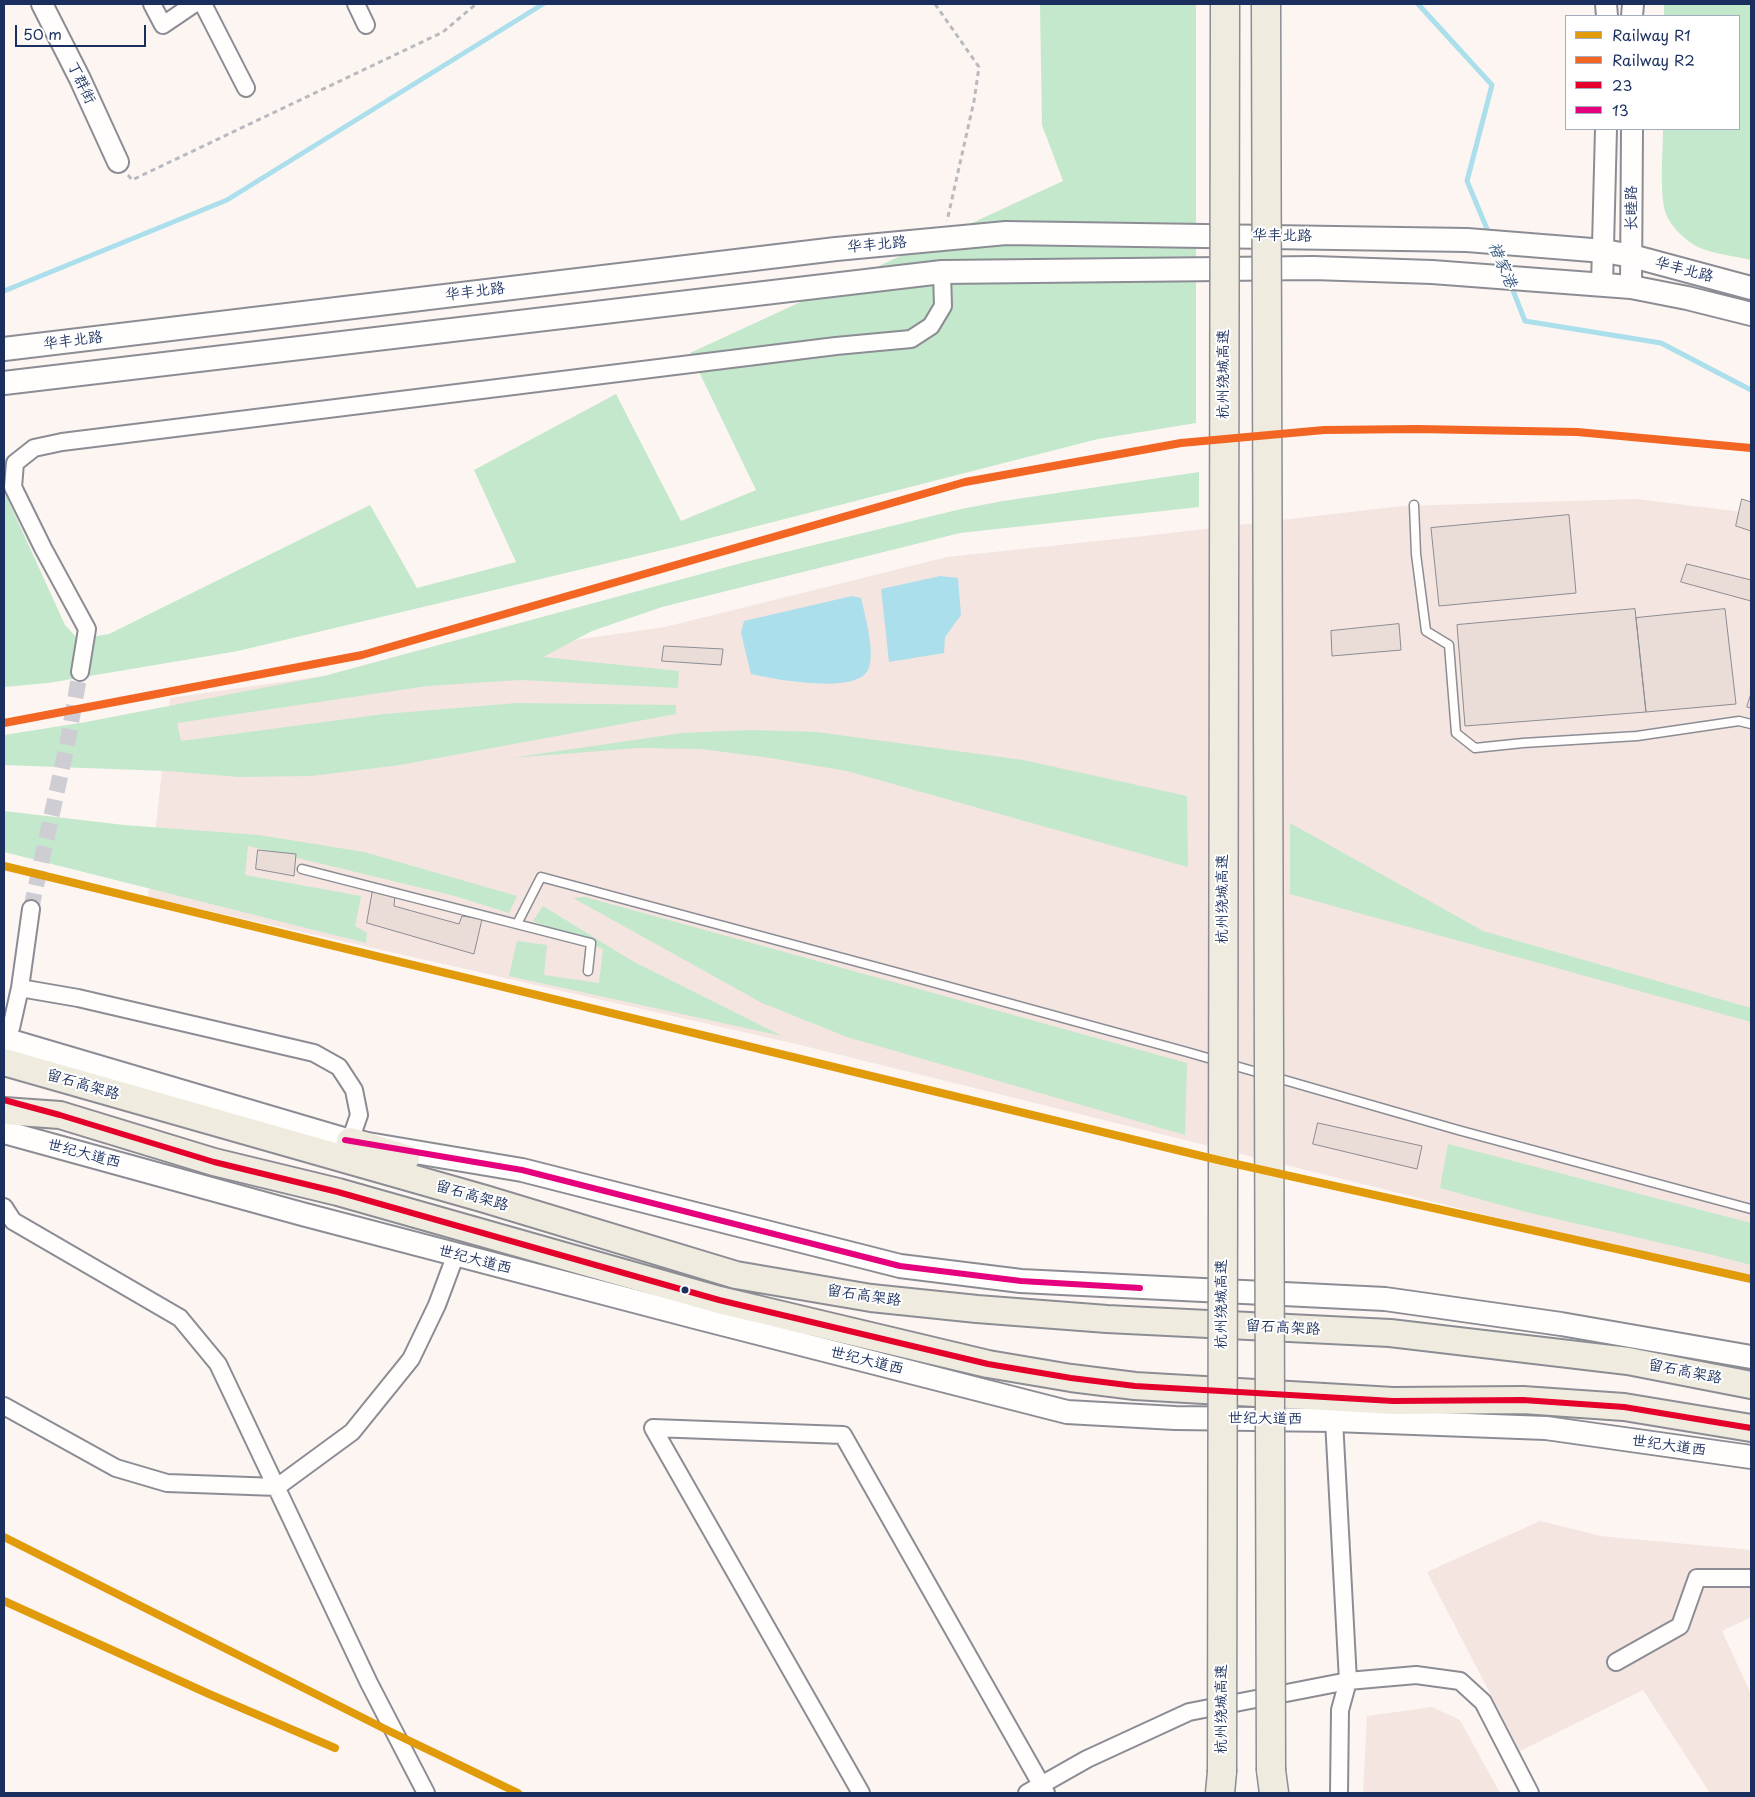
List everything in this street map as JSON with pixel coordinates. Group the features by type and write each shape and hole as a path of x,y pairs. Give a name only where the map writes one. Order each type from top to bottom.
{"highway":[{"name":"杭州绕城高速","path":"1222,1786 1225,4"},
{"path":"1266,4 1272,1785"},
{"name":"留石高架路","path":"4,1062 485,1199 736,1276 871,1298 977,1309 1106,1319 1390,1333 1628,1361 1751,1384"},
{"path":"4,1111 60,1115 214,1162 338,1192 719,1300 988,1364 1071,1378 1135,1386 1393,1401 1523,1400 1624,1407 1751,1428"},
{"path":"350,1142 871,1298"}],"main road":[{"name":"华丰北路","path":"4,350 826,250 1006,233 1466,240 1535,245 1604,251 1632,256 1751,288"},
{"name":"华丰北路","path":"4,383 942,272 1313,268 1432,272 1631,287 1687,298 1751,314"},
{"path":"7,1034 350,1142 522,1170 900,1266 1021,1281 1385,1299 1561,1324 1751,1357"},
{"name":"世纪大道西","path":"4,1132 302,1214 1067,1412 1174,1418 1334,1420 1546,1428 1751,1457"}],"street":[{"name":"丁群街","path":"42,4 80,79 118,162"},
{"path":"152,4 163,25 194,4"},
{"path":"203,4 246,88"},
{"path":"356,4 366,25"},
{"name":"长睦路","path":"1602,285 1606,130"},
{"name":"长睦路","path":"1631,287 1632,130"},
{"path":"80,672 87,629 13,488 15,463 34,448 72,441 787,352 911,340 931,326 943,306 942,272"},
{"path":"7,1034 20,988 31,909"},
{"path":"20,988 78,998 314,1053 339,1067 354,1090 359,1115 350,1142"},
{"path":"4,1207 12,1221 180,1318 218,1364 369,1683 426,1793"},
{"path":"4,1406 116,1468 167,1484 277,1487 352,1432 411,1359 437,1305 456,1254"},
{"path":"1334,1420 1348,1681 1340,1710 1339,1793"},
{"path":"861,1793 653,1428 843,1435 1044,1789"},
{"path":"1616,1662 1680,1626 1697,1578 1751,1578"},
{"path":"1027,1793 1044,1789 1087,1759 1189,1712 1348,1681 1416,1675 1460,1681 1483,1702 1530,1793"}],"lane":[{"path":"1414,505 1416,554 1426,631 1449,645 1456,733 1475,748 1522,743 1637,736 1739,721 1751,724"},
{"path":"302,869 591,944 588,971"},
{"path":"517,924 541,877 895,972 1458,1130 1751,1209"}],"path":[{"path":"118,162 132,180 443,32 476,4"},
{"path":"935,4 980,68 943,239"}],"shaded area":[{"path":"1637,499 1751,513 1751,1282 796,1044 148,897 170,698 665,627 947,557 1402,506"},
{"path":"1540,1521 1601,1536 1751,1550 1751,1617 1722,1631 1751,1694 1751,1793 1710,1793 1643,1690 1520,1751 1427,1572"},
{"path":"1432,1707 1460,1720 1500,1793 1363,1793 1367,1716"}],"green space":[{"path":"1040,4 1196,4 1196,423 1098,439 675,547 238,651 48,683 4,687 4,491 65,625 78,639 109,634 370,505 417,588 516,562 474,470 616,394 681,521 756,490 690,353 1063,181 1042,125"},
{"path":"1664,4 1751,4 1751,260 1698,247 1684,237 1671,224 1666,214 1662,185 1663,130 1740,130 1740,15 1664,15"},
{"path":"1199,472 1199,507 960,533 662,607 592,631 543,657 679,671 678,688 520,680 427,686 177,723 181,741 384,714 517,703 676,705 676,714 400,765 311,776 239,777 166,771 4,765 4,735 86,722 324,676 749,561 961,509"},
{"path":"751,730 817,732 1023,760 1187,796 1188,867 847,771 770,758 701,749 639,748 511,758 682,733"},
{"path":"4,811 124,825 259,835 364,852 517,896 509,913 455,896 248,846 245,875 361,896 355,926 367,933 366,943 4,852"},
{"path":"1290,823 1483,931 1751,1008 1751,1022 1290,894"},
{"path":"585,897 1187,1063 1185,1135 847,1037 762,1003 573,898"},
{"path":"543,906 634,962 782,1036 509,976 517,941 547,945 544,975 599,983 603,949 533,921"},
{"path":"1448,1144 1751,1223 1751,1265 1526,1212 1440,1188"}],"water":[{"path":"940,576 958,578 961,615 945,637 944,653 889,662 881,589"},
{"path":"852,596 861,598 871,654 868,670 860,678 832,684 795,682 751,674 741,633 744,621"}],"building":[{"path":"1742,499 1751,502 1751,531 1736,526"},
{"path":"1569,515 1576,593 1439,606 1431,528"},
{"path":"1687,564 1751,580 1751,601 1681,582"},
{"path":"1635,609 1646,712 1465,726 1457,625"},
{"path":"1725,609 1736,704 1646,712 1636,618"},
{"path":"1399,624 1401,650 1332,656 1331,631"},
{"path":"664,646 723,649 721,665 662,661"},
{"path":"1751,694 1751,708 1747,707"},
{"path":"258,850 296,854 294,876 256,869"},
{"path":"373,890 395,895 394,906 459,924 462,916 482,919 474,954 367,923"},
{"path":"1318,1123 1422,1146 1417,1169 1313,1144"}],"waterway":[{"path":"4,291 227,200 543,4"},
{"name":"褚家港","path":"1418,4 1492,85 1467,181 1490,236"},
{"name":"褚家港","path":"1495,249 1504,271"},
{"name":"褚家港","path":"1510,283 1525,321 1661,343 1751,390"}],"tunnel":[{"path":"31,909 67,745 80,672"}],"rail line":[{"name":"R2","path":"4,723 362,655 965,482 1181,443 1324,430 1417,429 1577,432 1751,448"},
{"name":"R1","path":"4,866 1218,1160 1751,1279"},
{"name":"R1","path":"4,1537 387,1730 518,1793"},
{"name":"R1","path":"4,1601 209,1694 335,1748"}],"transit line":[{"name":"23","path":"4,1100 214,1162 338,1192 719,1300 988,1364 1071,1378 1135,1386 1393,1401 1523,1400 1624,1407 1751,1428"},
{"name":"13","path":"345,1140 522,1170 900,1266 1021,1281 1140,1288"}]}
